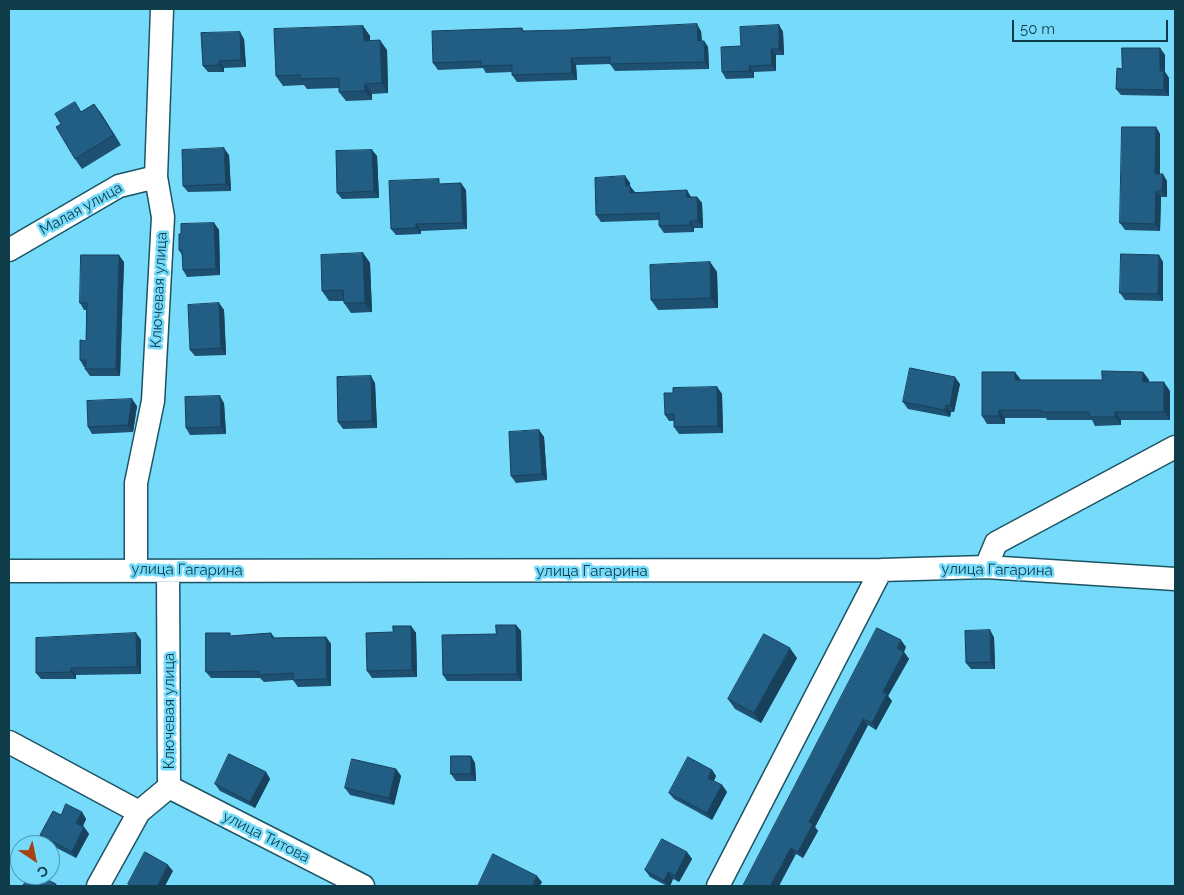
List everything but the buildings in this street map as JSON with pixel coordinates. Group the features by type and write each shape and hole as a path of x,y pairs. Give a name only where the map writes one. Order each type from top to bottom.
{"street":[{"name":"Ключевая улица","path":"136,570 136,483 153,400 163,218 156,178 162,9"},
{"name":"Малая улица","path":"9,250 119,186 156,178"},
{"path":"986,567 996,543 1175,447"},
{"name":"улица Гагарина","path":"9,571 881,570 986,567 1175,579"},
{"path":"718,886 881,570"},
{"name":"Ключевая улица","path":"98,886 139,812 169,787 168,571"},
{"path":"9,742 139,812"},
{"name":"улица Титова","path":"169,787 363,886"}]}
